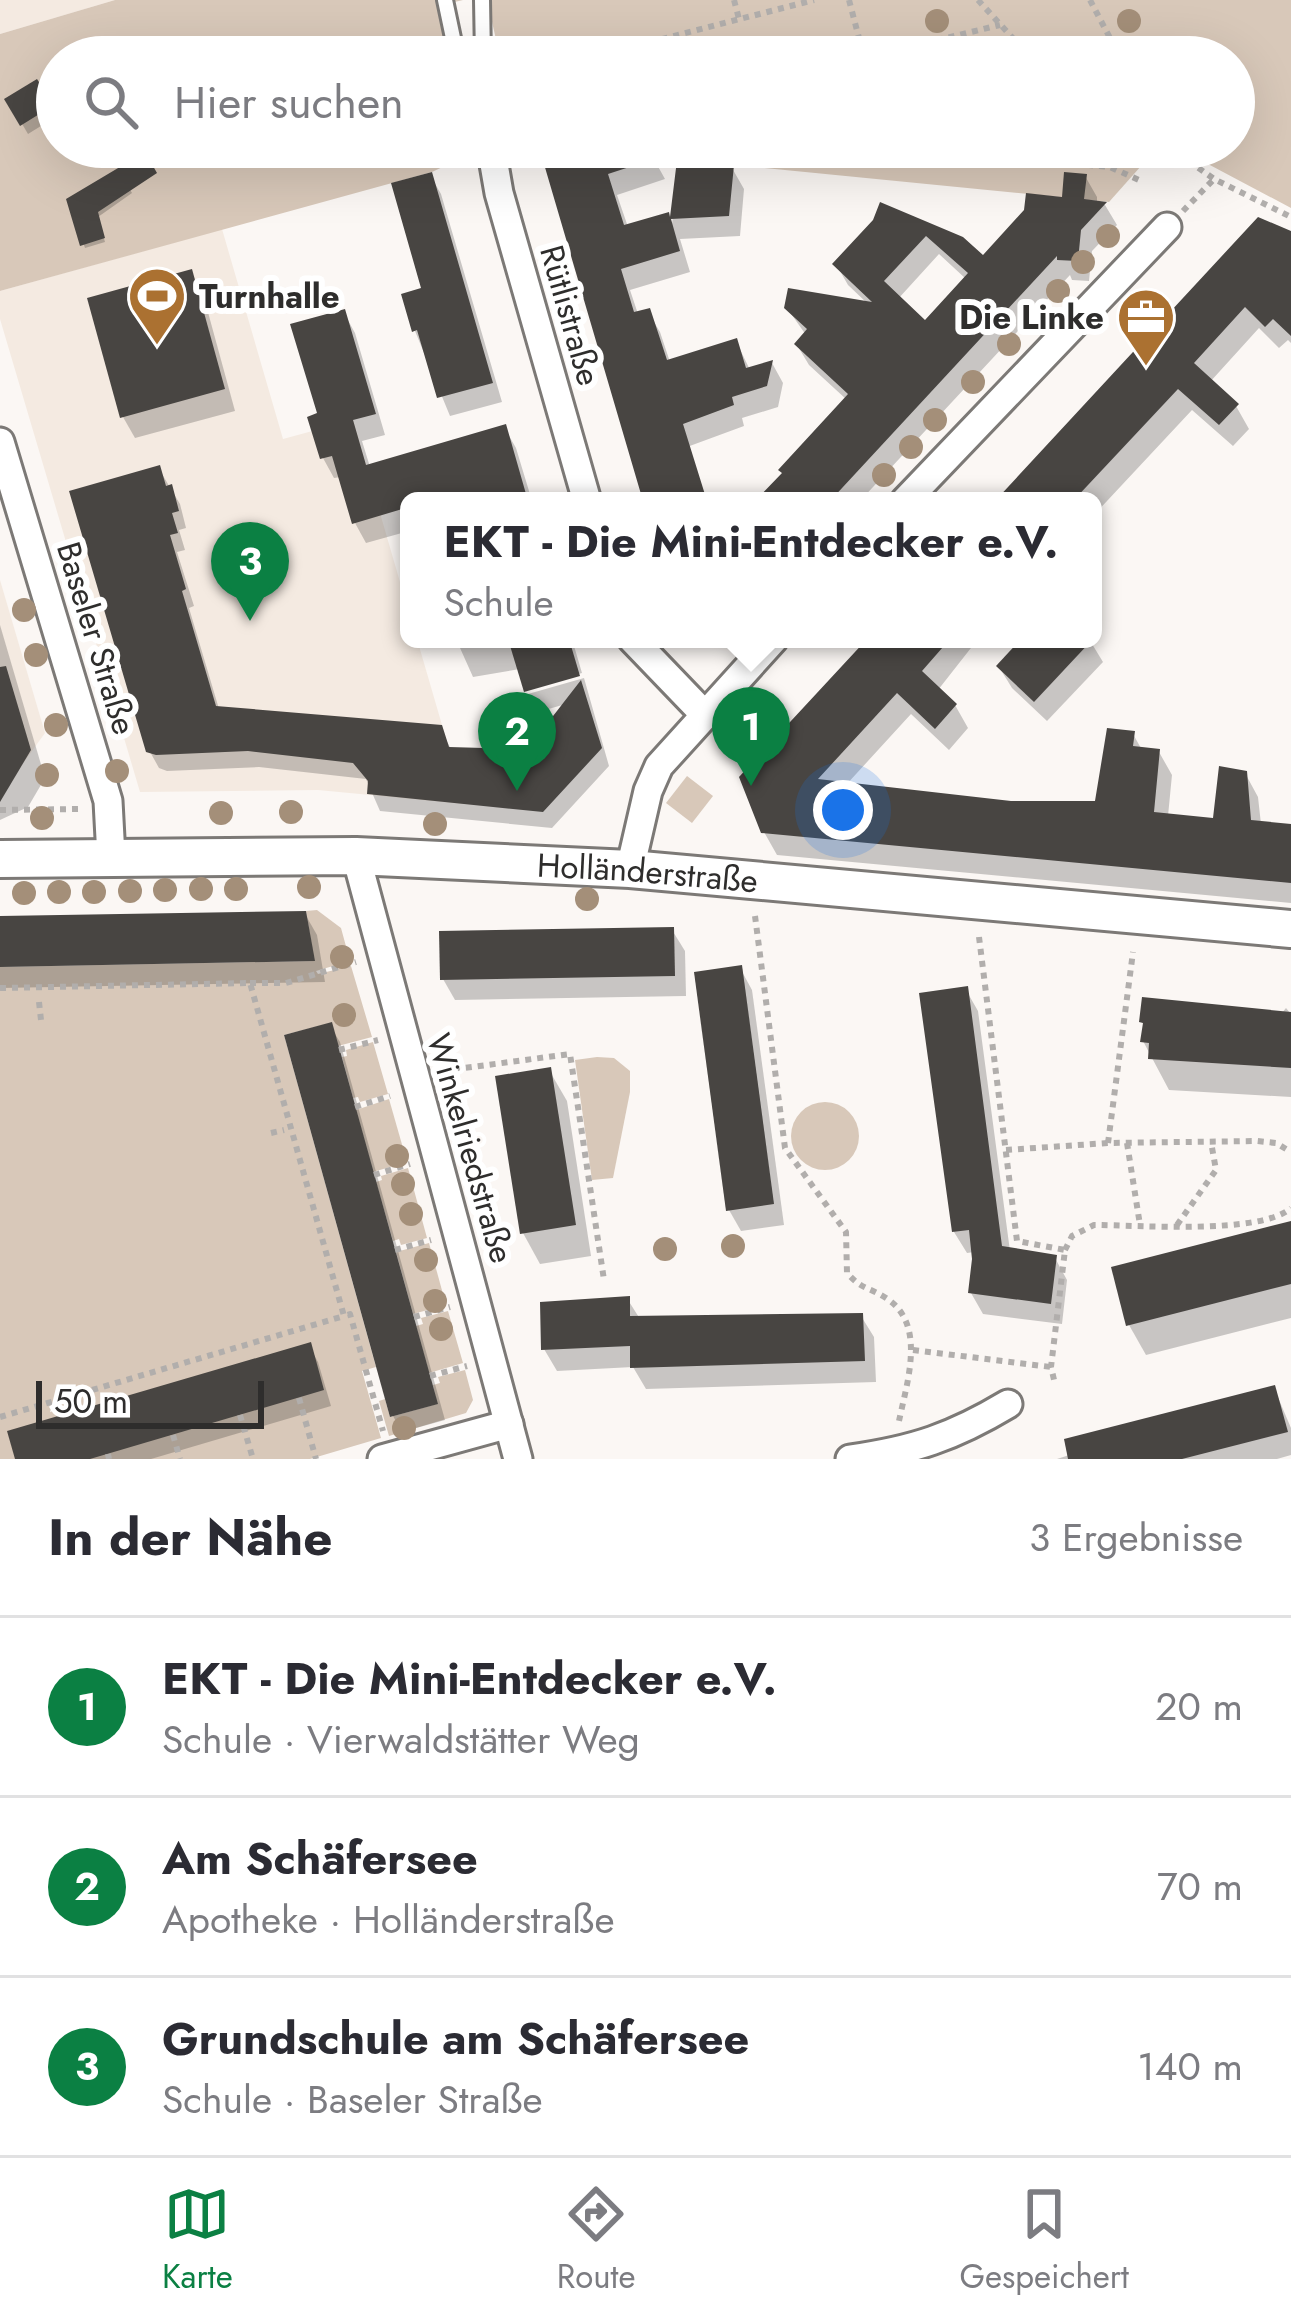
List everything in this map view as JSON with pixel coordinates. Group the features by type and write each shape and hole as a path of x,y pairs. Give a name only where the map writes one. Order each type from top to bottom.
{"street":[{"name":"Rütlistraße","path":"495,168 584,492"},
{"path":"914,492 1167,227"},
{"name":"Baseler Straße","path":"0,442 108,801 111,857"},
{"path":"641,648 705,715"},
{"path":"630,868 654,777 766,648"},
{"name":"Holländerstraße","path":"0,859 356,856 630,868 1291,929"},
{"name":"Winkelriedstraße","path":"356,856 518,1459"},
{"path":"850,1459 926,1446 1008,1404"},
{"path":"384,1449 508,1424"}],"lane":[{"path":"445,0 453,36"},
{"path":"482,0 483,36"}],"path":[{"path":"734,0 739,19"},
{"path":"674,36 814,0"},
{"path":"849,0 859,36"},
{"path":"978,0 1010,36"},
{"path":"1090,0 1109,36"},
{"path":"954,36 1000,25"},
{"path":"1112,168 1141,181"},
{"path":"1199,168 1291,217"},
{"path":"1167,227 1214,179"},
{"path":"0,810 89,809"},
{"path":"755,916 785,1148 846,1232 847,1273 863,1290 883,1295 904,1314 913,1350 897,1432"},
{"path":"980,937 1016,1241 1065,1250"},
{"path":"1108,1143 1133,952"},
{"path":"0,988 286,983 356,962"},
{"path":"250,983 344,1316"},
{"path":"39,1001 41,1020"},
{"path":"339,1050 378,1040"},
{"path":"434,1072 570,1054 604,1280"},
{"path":"355,1107 394,1095"},
{"path":"271,1133 284,1130"},
{"path":"1006,1150 1211,1142 1276,1143 1291,1152"},
{"path":"1177,1225 1216,1170 1211,1142"},
{"path":"1127,1143 1140,1225"},
{"path":"374,1174 413,1163"},
{"path":"1054,1384 1051,1367 1065,1250 1072,1235 1082,1228 1244,1225 1291,1208"},
{"path":"395,1250 434,1239"},
{"path":"414,1317 454,1306"},
{"path":"0,1417 350,1314 384,1449"},
{"path":"913,1350 1051,1367"},
{"path":"430,1376 470,1365"},
{"path":"298,1398 316,1459"},
{"path":"240,1415 253,1459"},
{"path":"173,1435 180,1459"}],"shaded area":[{"path":"0,0 115,0 0,34"},
{"path":"115,0 463,0 438,6 444,36 36,36 36,168 440,168 0,291 0,34"},
{"path":"487,0 1291,0 1291,208 1216,168 1255,168 1255,36 495,36"},
{"path":"765,168 1139,168 1109,202"},
{"path":"222,229 283,439 353,420 400,582 400,648 420,648 465,804 318,790 140,792 0,319 0,291"},
{"path":"0,580 45,733 0,795"},
{"path":"687,776 713,796 692,823 666,803"},
{"path":"317,910 341,928 350,961 316,971 351,966 372,1037 338,1046 331,1023 284,1035 376,1367 362,1371 381,1438 310,1459 0,1459 0,967 314,961 306,911"},
{"path":"373,1042 388,1094 360,1102 353,1098 342,1057 347,1056 346,1050"},
{"path":"614,1058 630,1071 630,1092 613,1178 592,1180 575,1060"},
{"path":"389,1099 407,1162 373,1172 356,1110"},
{"path":"825,1102 849,1112 859,1136 849,1160 825,1170 801,1160 791,1136 801,1112"},
{"path":"408,1168 427,1238 401,1245 399,1239 393,1241 376,1182"},
{"path":"429,1243 446,1305 413,1314 396,1252"},
{"path":"448,1311 463,1363 429,1373 416,1326 423,1324 421,1318"},
{"path":"465,1370 473,1400 466,1413 389,1436 379,1401 385,1399 390,1417 437,1404 433,1385 440,1383 438,1377"}],"building":[{"path":"36,80 36,116 20,126 4,99"},
{"path":"118,168 154,168 157,173 98,212 105,238 80,246 66,199"},
{"path":"545,168 626,168 608,174 624,225 669,212 670,217 676,168 734,168 729,216 671,219 680,251 621,269 634,312 650,308 667,360 737,338 746,368 773,360 767,386 732,397 734,405 683,424 704,492 640,492"},
{"path":"432,172 493,383 437,398 401,294 421,288 391,183"},
{"path":"1064,172 1087,174 1084,199 1107,202 1081,230 1078,261 1057,260 1057,256 838,492 764,492 848,394 794,344 807,329 784,308 788,288 872,302 832,264 873,220 880,202 963,237 983,255 1024,210 1026,193 1062,197","holes":["926,236 968,273 925,320 884,281"]},
{"path":"1258,217 1291,231 1291,336 1273,319 1265,327 1245,307 1194,363 1239,404 1219,425 1178,389 1081,492 1003,492"},
{"name":"Turnhalle","path":"192,269 225,389 120,418 87,298"},
{"path":"345,309 376,414 353,420 366,465 506,424 525,492 400,492 400,510 352,524 332,456 320,459 307,417 317,413 290,324"},
{"path":"160,465 166,486 172,484 179,511 172,513 178,533 170,535 216,706 442,725 449,747 521,749 536,738 581,680 602,748 543,812 367,794 368,781 353,763 248,751 146,752 69,491"},
{"path":"511,648 572,648 580,676 524,692"},
{"path":"859,648 942,648 922,671 957,704 935,729 897,693 818,779 1011,801 1095,801 1107,728 1135,731 1133,746 1160,749 1154,812 1213,818 1219,766 1247,771 1251,820 1291,824 1291,883 761,833 739,777"},
{"path":"1013,648 1085,648 1034,702 996,666"},
{"path":"6,666 31,750 0,802 0,667"},
{"path":"306,911 315,961 0,967 0,916"},
{"path":"674,927 675,976 440,980 439,931"},
{"path":"742,965 774,1204 726,1211 694,972"},
{"path":"968,986 1002,1246 1057,1255 1051,1304 968,1293 969,1230 952,1232 919,993"},
{"path":"1142,997 1291,1012 1291,1068 1148,1059 1149,1043 1140,1042"},
{"path":"332,1022 438,1404 390,1417 284,1035"},
{"path":"551,1067 576,1225 520,1234 495,1076"},
{"path":"1291,1221 1291,1284 1126,1326 1111,1267"},
{"path":"630,1296 630,1316 863,1313 865,1361 630,1368 630,1346 541,1350 540,1302"},
{"path":"311,1342 324,1390 90,1459 15,1459 7,1431"},
{"path":"1275,1385 1288,1432 1182,1459 1068,1459 1064,1439"}],"place":[{"name":"Turnhalle","path":"157,347"},
{"name":"Die Linke","path":"1146,368"},
{"name":"Grundschule am Schäfersee","path":"250,621"},
{"name":"EKT - Die Mini-Entdecker e.V.","path":"751,786"},
{"name":"Am Schäfersee","path":"517,791"}]}
